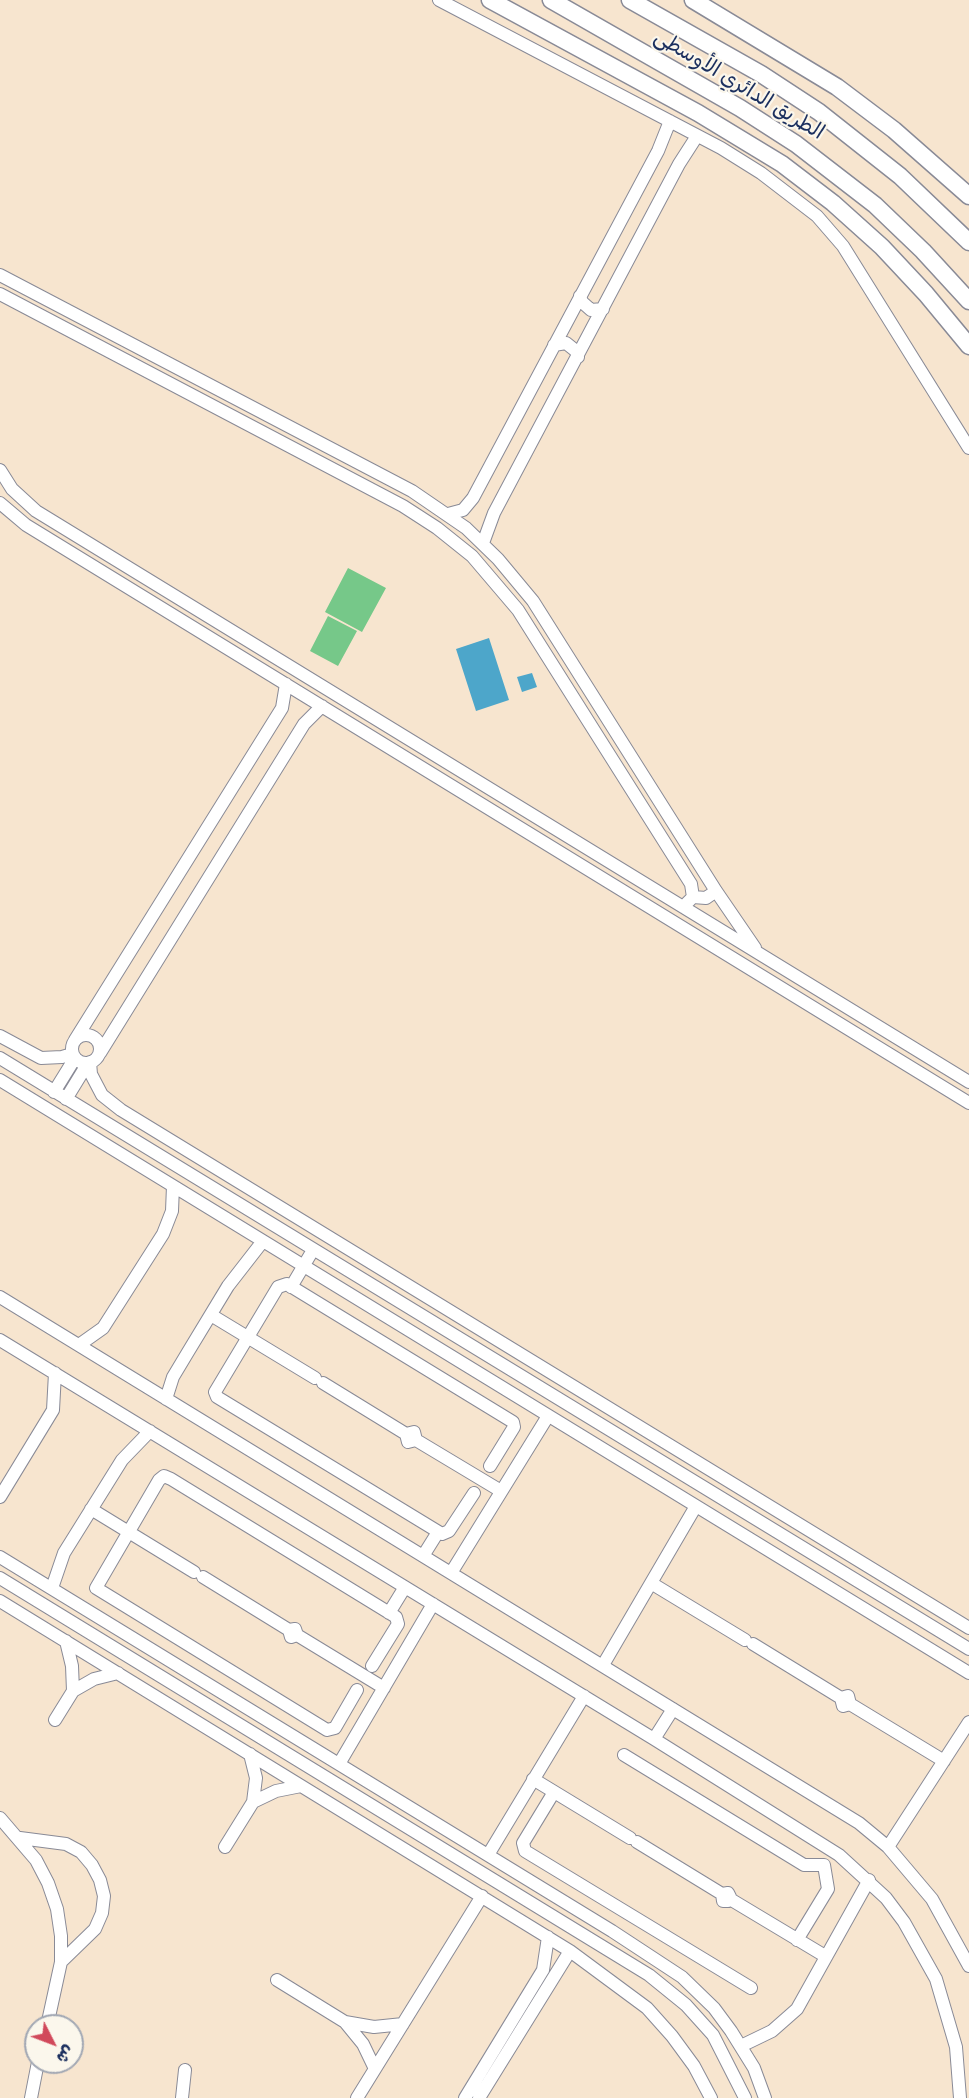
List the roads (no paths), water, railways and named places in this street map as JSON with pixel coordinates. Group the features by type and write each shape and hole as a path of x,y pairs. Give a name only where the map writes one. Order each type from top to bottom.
{"highway":[{"path":"490,0 727,128 782,164 833,203 882,247 927,294 969,346"},
{"name":"الطريق الدائري الأوسطى","path":"551,0 740,108 796,144 849,184 891,220 969,301"},
{"name":"الطريق الدائري الأوسطى","path":"630,0 761,74 819,112 900,176 969,242"},
{"path":"693,0 837,87 903,138 969,196"}],"street":[{"path":"439,0 698,136 761,173 826,225 969,448"},
{"path":"448,514 456,513 469,505 658,151 670,121"},
{"path":"483,543 494,513 679,164 698,136"},
{"path":"0,275 395,482 448,514 483,543 533,601 745,936 765,957"},
{"path":"0,294 395,501 455,542 484,569 519,610 691,884 693,897"},
{"path":"580,296 582,302 591,310 603,309"},
{"path":"554,345 566,343 576,351 578,357"},
{"path":"0,470 12,489 36,511 969,1082"},
{"path":"0,502 26,525 969,1102"},
{"path":"26,525 36,511"},
{"path":"54,1092 74,1056 75,1040 282,708 286,684"},
{"path":"66,1098 89,1063 99,1053 304,724 322,706"},
{"path":"456,788 465,774"},
{"path":"683,907 693,897 706,898 716,891"},
{"path":"75,1040 83,1035 92,1036 99,1043 99,1053"},
{"path":"0,1036 41,1058 74,1056 89,1063"},
{"path":"902,1061 910,1046"},
{"path":"0,1058 969,1649"},
{"path":"89,1063 91,1074 102,1095 121,1110 969,1628"},
{"path":"0,1080 969,1673"},
{"path":"79,1345 92,1338 107,1322 163,1234 172,1211 173,1186"},
{"path":"166,1399 173,1377 211,1315 241,1269 263,1241"},
{"path":"291,1287 313,1250"},
{"path":"474,1493 448,1533 438,1532 215,1395 278,1287 283,1284 291,1287 513,1422 514,1427 490,1466"},
{"path":"0,1297 859,1823 888,1847 932,1899 969,1966"},
{"path":"211,1315 501,1491"},
{"path":"0,1340 804,1831 869,1880 904,1922 936,1979 956,2047 960,2098"},
{"path":"0,1497 53,1410 55,1373"},
{"path":"451,1573 548,1416"},
{"path":"52,1588 58,1564 91,1509 122,1460 150,1431"},
{"path":"628,1465 638,1448"},
{"path":"357,1690 334,1728 327,1730 96,1588 159,1480 167,1477 398,1619 398,1624 372,1666"},
{"path":"603,1665 696,1506"},
{"path":"91,1509 384,1688"},
{"path":"423,1556 438,1532"},
{"path":"0,1557 612,1931 682,1977 714,2008 741,2046 765,2098"},
{"path":"0,1578 603,1947 670,1992 700,2020 724,2054 745,2098"},
{"path":"651,1583 944,1761"},
{"path":"389,1613 405,1587"},
{"path":"91,1612 103,1593"},
{"path":"0,1601 570,1951 647,2008 683,2050 711,2098"},
{"path":"339,1764 433,1604"},
{"path":"66,1641 72,1666 73,1691"},
{"path":"55,1720 73,1691 94,1679 118,1673"},
{"path":"488,1855 584,1696"},
{"path":"654,1739 673,1709"},
{"path":"888,1847 969,1722"},
{"path":"225,1848 254,1802 256,1778 250,1754"},
{"path":"624,1755 807,1866 824,1865 828,1889 797,1940"},
{"path":"533,1779 825,1956"},
{"path":"254,1802 276,1791 301,1785"},
{"path":"554,1792 523,1843 525,1851 751,1988"},
{"path":"0,1818 20,1838 44,1876 57,1909 61,1962 50,2014"},
{"path":"20,1838 66,1844 81,1852 92,1865 100,1880 104,1896 102,1913 95,1929 61,1962"},
{"path":"741,2046 772,2031 790,2017 802,2000 869,1880"},
{"path":"357,2098 482,1896"},
{"path":"603,1947 612,1931"},
{"path":"465,2098 543,1970 548,1937"},
{"path":"479,2098 570,1951"},
{"path":"277,1980 345,2022 363,2044 375,2069"},
{"path":"345,2022 374,2027 403,2024"},
{"path":"182,2098 185,2070"},
{"path":"31,2098 36,2074"}],"water":[{"path":"489,638 509,700 476,711 456,649"},
{"path":"532,673 537,687 522,692 517,677"}]}
